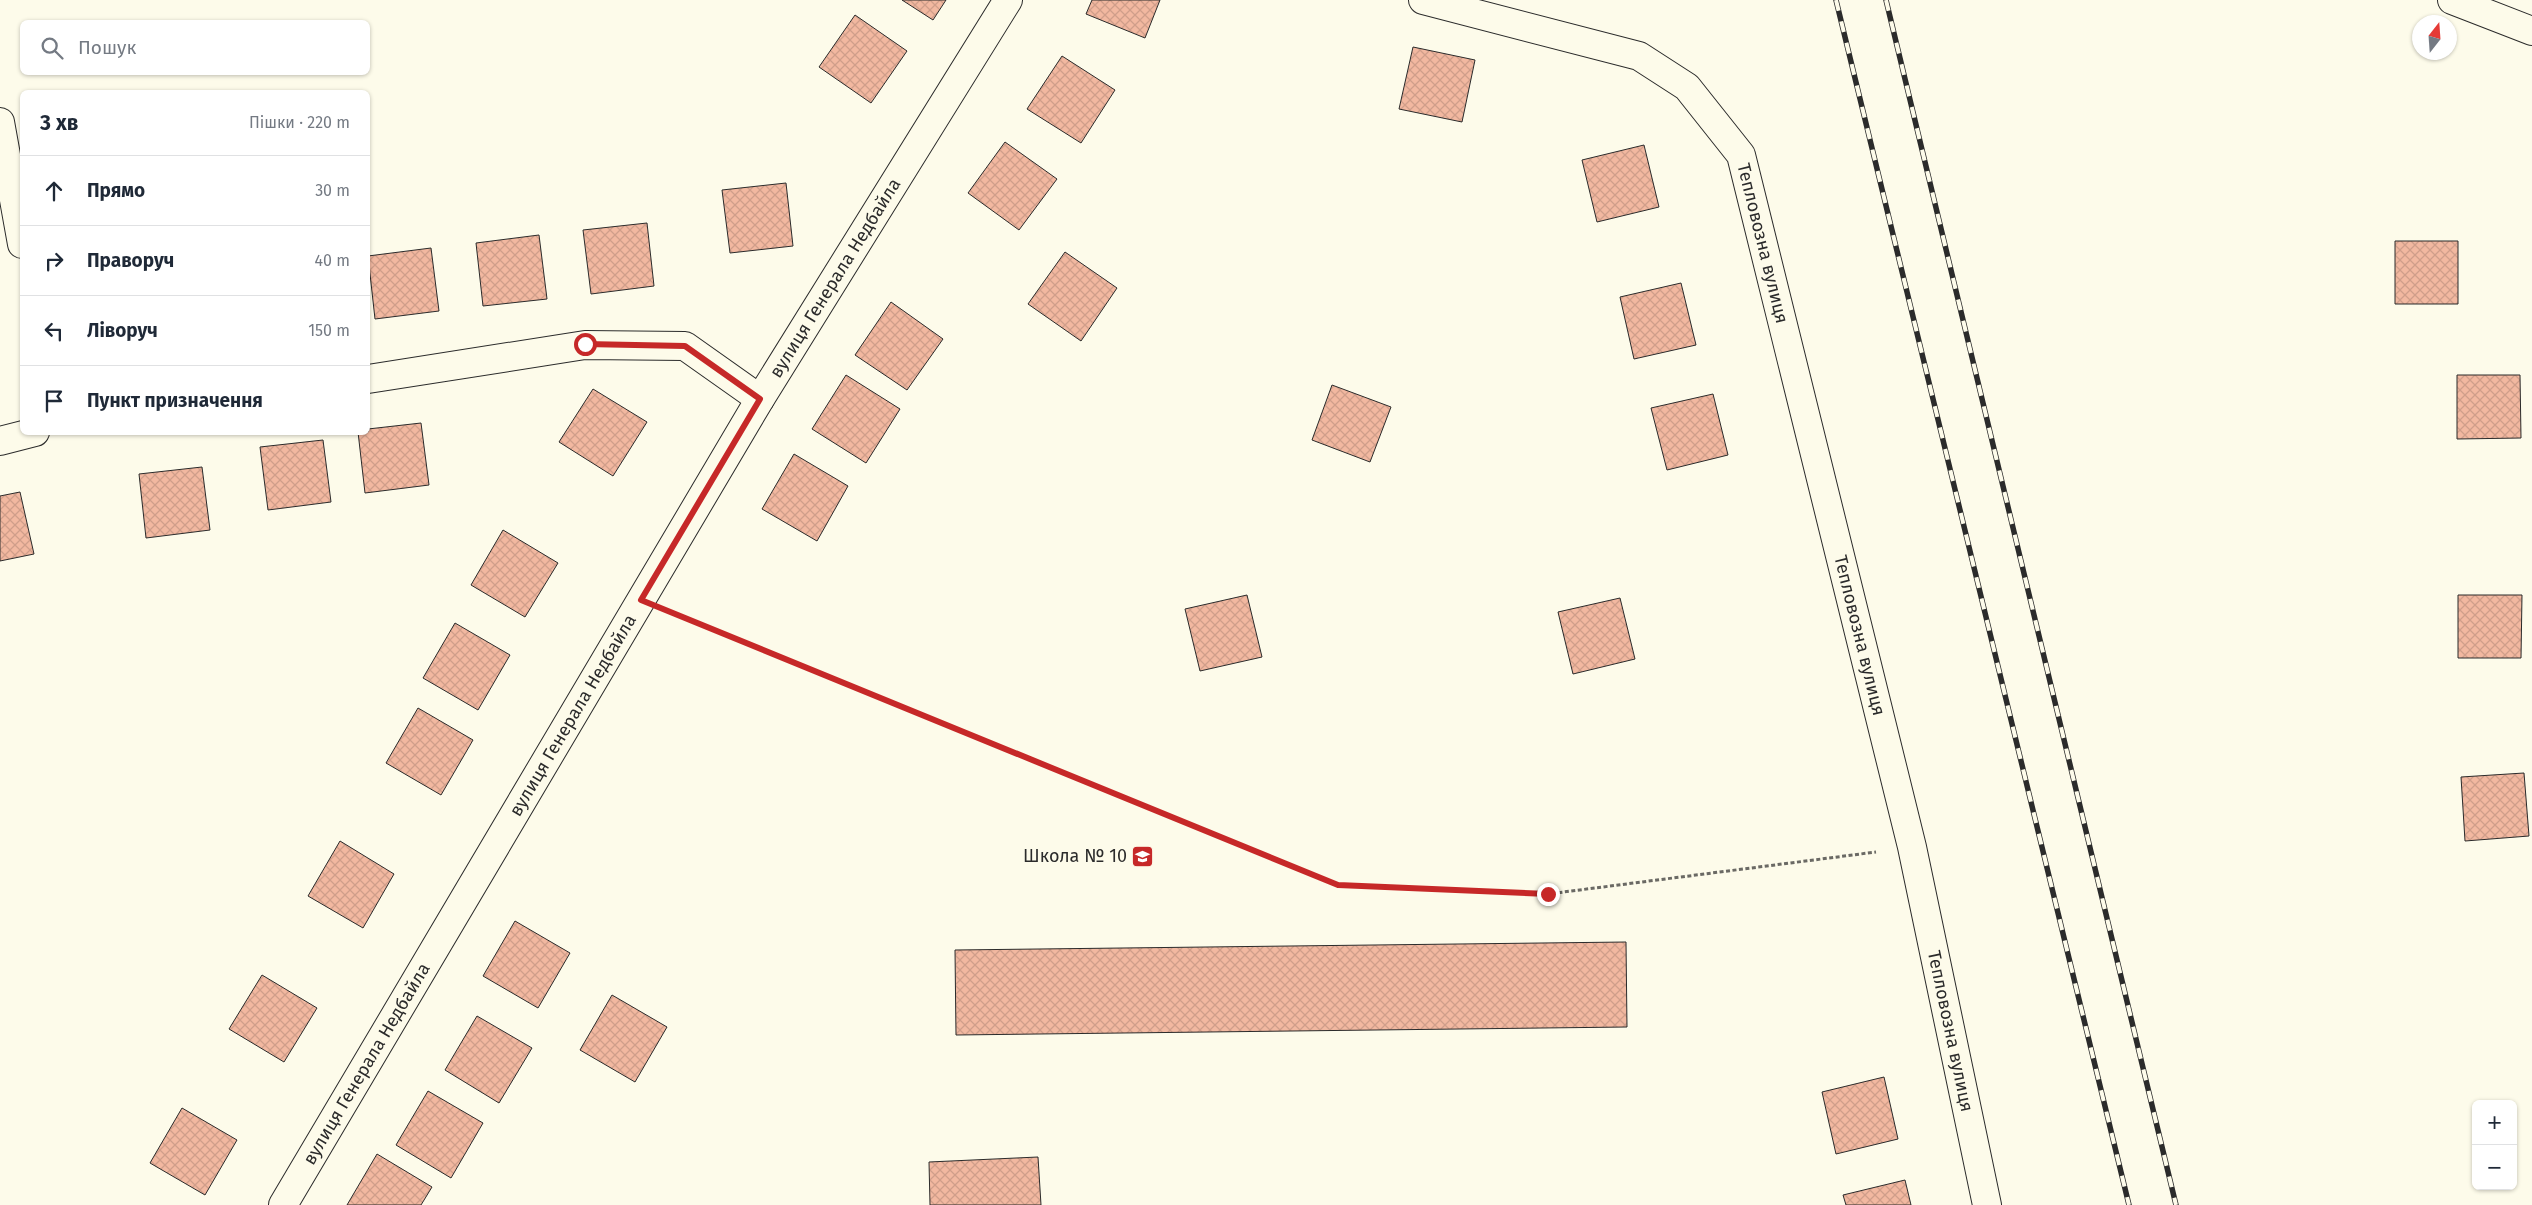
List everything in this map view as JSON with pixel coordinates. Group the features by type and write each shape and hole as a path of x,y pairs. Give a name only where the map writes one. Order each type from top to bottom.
{"street":[{"name":"вулиця Генерала Недбайла","path":"283,1205 760,399 1008,0"},
{"name":"Тепловозна вулиця","path":"1423,0 1639,56 1687,87 1740,156 1912,847 1987,1205"},
{"path":"2452,0 2532,31"},
{"path":"0,122 20,233"},
{"path":"370,378 585,344 685,346 760,399"},
{"path":"0,441 23,435"}],"path":[{"path":"641,600 1338,885 1548,894 1912,847"}],"building":[{"path":"902,0 946,0 933,20"},
{"path":"1092,0 1160,0 1145,38 1086,14"},
{"path":"855,15 907,51 871,103 819,67"},
{"path":"1413,47 1475,60 1462,122 1399,109"},
{"path":"1062,56 1115,90 1081,143 1027,109"},
{"path":"1005,142 1057,179 1019,230 968,193"},
{"path":"1644,145 1659,207 1597,222 1582,160"},
{"path":"786,183 793,246 730,253 722,190"},
{"path":"647,223 654,286 591,294 583,230"},
{"path":"539,235 547,299 483,306 476,243"},
{"path":"2395,241 2458,241 2458,304 2395,304"},
{"path":"431,248 439,311 375,319 370,256"},
{"path":"1065,252 1117,288 1081,341 1028,304"},
{"path":"1681,283 1696,345 1634,359 1620,297"},
{"path":"891,302 943,339 907,390 855,355"},
{"path":"846,375 900,409 866,463 812,429"},
{"path":"2457,375 2520,375 2521,438 2457,439"},
{"path":"1332,385 1391,407 1370,462 1312,440"},
{"path":"593,389 647,422 613,476 559,442"},
{"path":"1713,394 1728,455 1667,470 1651,408"},
{"path":"421,423 429,485 365,493 358,435 370,435 370,429"},
{"path":"323,440 331,502 268,510 260,447"},
{"path":"794,454 848,486 817,541 762,509"},
{"path":"202,467 210,530 146,538 139,474"},
{"path":"20,492 34,554 0,561 0,496"},
{"path":"503,530 558,563 525,617 471,585"},
{"path":"1247,595 1262,657 1200,671 1185,609"},
{"path":"2458,595 2522,595 2521,658 2458,658"},
{"path":"1620,598 1635,659 1573,674 1558,612"},
{"path":"455,623 510,655 478,710 423,678"},
{"path":"418,708 473,740 441,795 386,763"},
{"path":"2524,773 2529,836 2465,841 2461,777"},
{"path":"340,841 394,874 363,928 308,896"},
{"path":"515,921 570,953 538,1008 483,976"},
{"path":"1626,942 1627,1027 956,1035 955,950"},
{"path":"262,975 317,1008 284,1062 229,1029"},
{"path":"612,995 667,1027 635,1082 580,1050"},
{"path":"477,1016 532,1048 499,1103 445,1070"},
{"path":"1884,1077 1898,1139 1836,1154 1822,1092"},
{"path":"428,1091 483,1123 451,1178 396,1145"},
{"path":"182,1108 237,1140 205,1195 150,1163"},
{"path":"377,1154 432,1187 421,1205 347,1205"},
{"path":"1038,1157 1041,1205 930,1205 929,1162"},
{"path":"1905,1180 1911,1205 1846,1205 1843,1195"}],"railway":[{"path":"1836,0 2129,1205"},
{"path":"1886,0 2176,1205"}],"place":[{"name":"Школа № 10","path":"1143,856"}],"route":[{"path":"585,344 685,346 760,399 641,600 1338,885 1548,894"}]}
